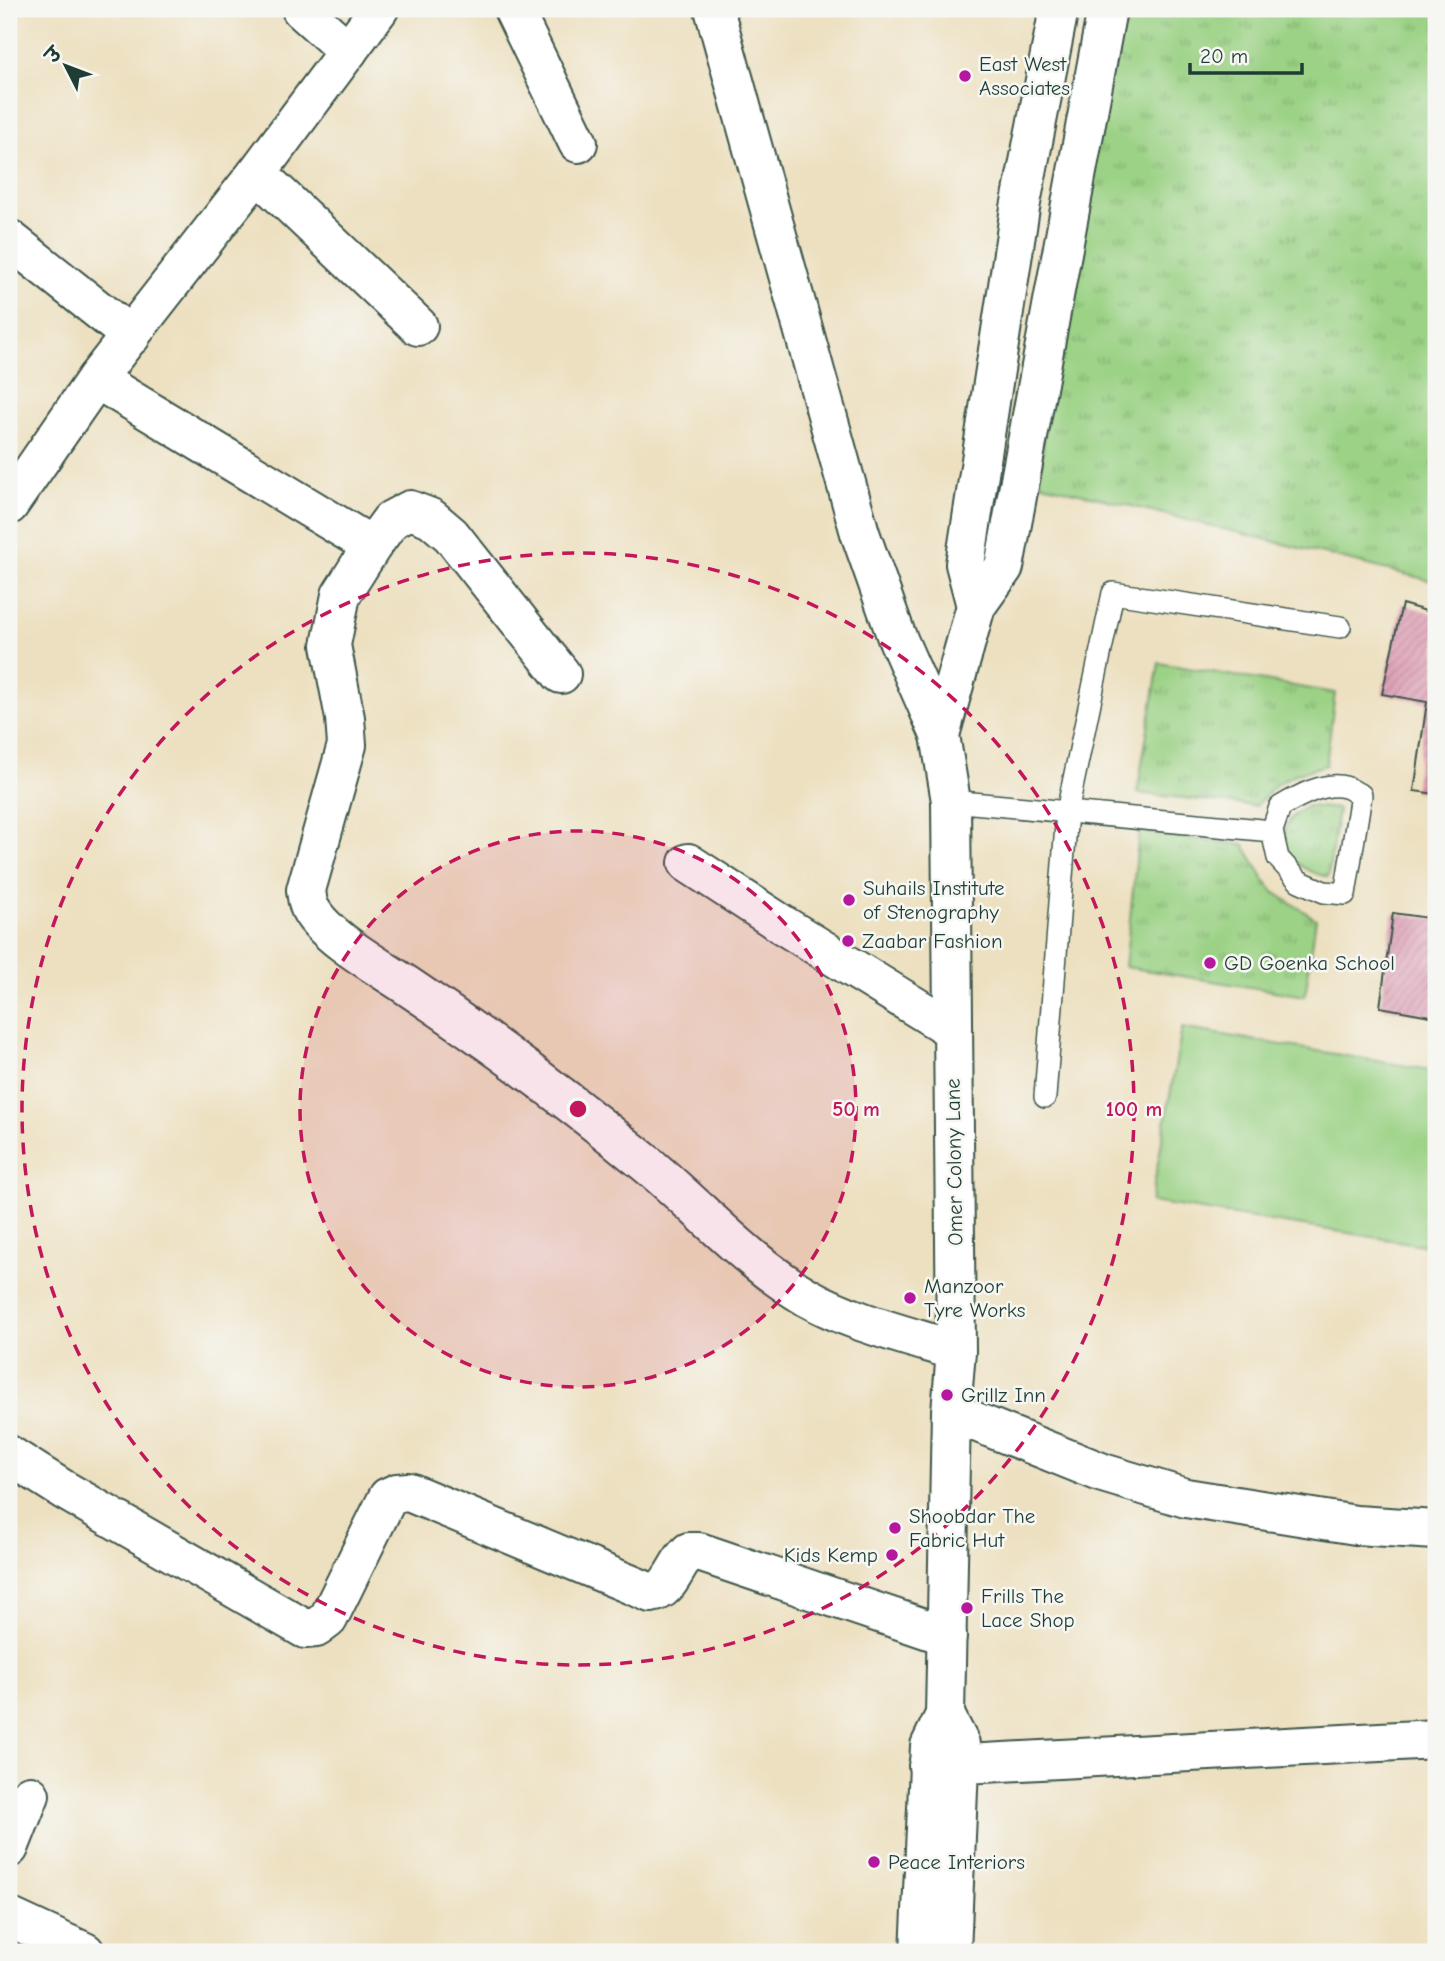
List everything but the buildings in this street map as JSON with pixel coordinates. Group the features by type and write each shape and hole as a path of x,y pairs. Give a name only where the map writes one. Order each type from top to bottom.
{"street":[{"path":"301,9 348,51"},
{"path":"9,505 96,379 257,173 379,9"},
{"path":"513,9 578,143"},
{"path":"714,9 860,533 895,635 940,736"},
{"path":"976,606 965,564 1020,208 1059,9"},
{"path":"940,736 976,606 1004,567 1107,9"},
{"path":"257,173 418,326"},
{"path":"9,239 131,336"},
{"path":"96,379 372,547"},
{"path":"561,674 451,535 430,518 410,510 391,520 341,595 331,645 345,718 347,745 306,890 309,908 320,923 345,943 469,1027 560,1095 649,1167 769,1273 809,1298 860,1321 956,1351"},
{"name":"Omer Colony Lane","path":"940,736 951,801 956,1351 951,1412 945,1715 930,1746 943,1765 951,1952"},
{"path":"688,863 953,1030"},
{"path":"951,1412 1103,1473 1186,1498 1356,1525 1436,1530"},
{"path":"9,1455 76,1497 306,1629 316,1628 328,1619 388,1497 409,1492 651,1593 659,1592 665,1587 681,1558 688,1552 699,1552 947,1636"},
{"path":"943,1765 1436,1739"},
{"name":"Omer Colony Lane","path":"920,1952 943,1765"},
{"path":"9,1848 30,1795"},
{"path":"9,1917 85,1952"}],"lane":[{"path":"1045,1097 1067,812 1114,593 1340,627"},
{"path":"1344,786 1361,795 1345,894 1324,891 1299,881 1278,858 1272,831 1280,807 1306,792 1344,786"},
{"path":"951,801 1272,831"}],"green space":[{"path":"1091,9 1436,9 1436,582 1039,483"},
{"path":"1159,663 1335,693 1326,765 1295,774 1277,784 1256,806 1137,793"},
{"path":"1307,806 1338,809 1328,877 1308,870 1291,858 1283,840 1292,818"},
{"path":"1139,832 1244,845 1274,892 1316,919 1305,996 1125,967"},
{"path":"1182,1028 1436,1071 1436,1247 1151,1202"}],"place":[{"name":"East West Associates","path":"965,76"},
{"name":"Suhails Institute of Stenography","path":"849,900"},
{"name":"Zaabar Fashion","path":"848,941"},
{"name":"GD Goenka School","path":"1210,963"},
{"name":"Manzoor Tyre Works","path":"910,1298"},
{"name":"Grillz Inn","path":"947,1395"},
{"name":"Shoobdar The Fabric Hut","path":"895,1528"},
{"name":"Kids Kemp","path":"892,1555"},
{"name":"Frills The Lace Shop","path":"967,1608"},
{"name":"Peace Interiors","path":"874,1862"}]}
